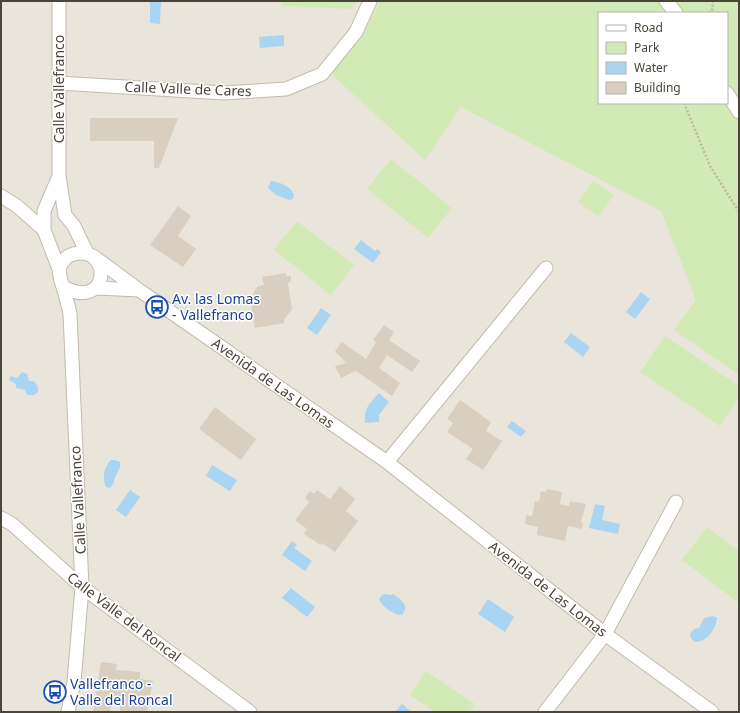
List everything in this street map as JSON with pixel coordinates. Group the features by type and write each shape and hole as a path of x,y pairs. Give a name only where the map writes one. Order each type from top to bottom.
{"street":[{"name":"Calle Vallefranco","path":"59,1 59,176 65,215 74,226 90,255"},
{"name":"Calle Valle de Cares","path":"59,83 224,93 286,89 322,74 356,32 370,1"},
{"path":"666,1 675,12"},
{"path":"728,95 739,112"},
{"name":"Calle Vallefranco","path":"59,176 44,211 44,230 59,269"},
{"path":"1,196 17,206 44,230"},
{"path":"17,206 65,215"},
{"path":"78,253 90,255 98,262 100,271 100,281 96,288 81,294 71,292 63,287 59,278 59,269 63,262 70,256 78,253"},
{"name":"Avenida de Las Lomas","path":"90,255 138,290 387,462 605,634 712,712"},
{"path":"387,462 546,268"},
{"name":"Calle Vallefranco","path":"63,287 70,314 82,587 74,682 68,712"},
{"path":"96,288 138,290"},
{"path":"545,712 605,634 676,502"},
{"name":"Calle Valle del Roncal","path":"1,518 12,524 82,587 250,712"}],"path":[{"path":"710,12 712,11 713,1"},
{"path":"684,104 710,166 739,212"}],"shaded area":[{"path":"1,1 739,1 739,712 1,712"}],"green space":[{"path":"282,1 357,1 351,9 281,6"},
{"path":"380,1 739,1 739,375 674,330 696,300 661,211 461,107 425,160 329,72 365,29"},
{"path":"391,159 452,208 428,238 367,189"},
{"path":"593,181 614,195 598,216 578,202"},
{"path":"297,221 354,265 331,295 274,250"},
{"path":"665,336 739,386 739,398 720,426 640,372"},
{"path":"707,527 739,551 739,603 682,560"},
{"path":"426,671 475,704 469,712 435,712 410,695"}],"water":[{"path":"150,1 161,1 160,24 150,23"},
{"path":"284,35 284,46 260,48 259,37"},
{"path":"271,181 278,182 288,187 293,192 293,199 289,200 276,195 268,188"},
{"path":"361,240 375,251 377,249 381,252 373,263 354,249"},
{"path":"641,292 650,299 635,319 626,312"},
{"path":"321,308 331,315 317,335 307,328"},
{"path":"571,333 590,347 583,357 564,342"},
{"path":"22,372 27,374 29,381 36,383 38,392 34,395 27,395 25,390 16,388 16,384 9,380 11,376 17,378"},
{"path":"379,393 389,402 379,415 379,422 365,423 366,410 372,400"},
{"path":"512,421 526,431 521,437 507,427"},
{"path":"111,460 120,462 120,465 110,488 106,487 104,477 105,469"},
{"path":"212,465 237,480 230,491 206,476"},
{"path":"130,490 140,497 126,517 116,510"},
{"path":"595,504 605,506 602,520 620,524 618,534 589,528"},
{"path":"292,541 297,545 294,548 312,561 305,571 282,555"},
{"path":"291,588 315,607 307,617 282,598"},
{"path":"384,594 393,594 404,603 405,608 402,615 392,612 383,605 379,600"},
{"path":"488,599 514,617 505,632 478,614"},
{"path":"713,616 717,618 713,630 703,640 695,642 691,638 690,634 694,629 699,628 704,618"},
{"path":"402,704 412,712 395,712"}],"building":[{"path":"90,118 178,118 159,168 154,168 154,141 90,141"},
{"path":"178,206 191,216 178,236 196,249 183,267 150,245"},
{"path":"286,273 286,276 291,276 291,281 288,283 292,309 284,320 284,323 255,328 250,300 254,299 253,293 258,286 264,285 262,277"},
{"path":"384,325 394,332 389,340 420,361 412,372 387,355 379,368 400,383 392,396 356,371 341,378 335,366 346,363 335,351 342,342 366,359 376,342 373,340"},
{"path":"460,400 491,422 486,431 502,441 483,470 466,459 473,449 447,432 453,423 447,419"},
{"path":"215,407 256,439 241,460 199,429"},
{"path":"340,486 355,499 346,511 358,521 335,552 322,543 320,545 304,534 307,529 295,520 309,502 305,498 310,491 314,494 317,490 330,499"},
{"path":"547,489 562,492 560,504 569,506 570,501 586,504 581,522 583,523 582,529 568,526 565,541 537,535 538,527 525,524 526,515 532,516 535,501 539,502 541,491 546,492"},
{"path":"101,662 117,664 116,670 140,672 140,679 153,681 147,712 120,712 120,702 112,700 110,712 93,712"}],"place":[{"name":"Av. las Lomas - Vallefranco","path":"157,307"},
{"name":"Vallefranco - Valle del Roncal","path":"55,692"}]}
